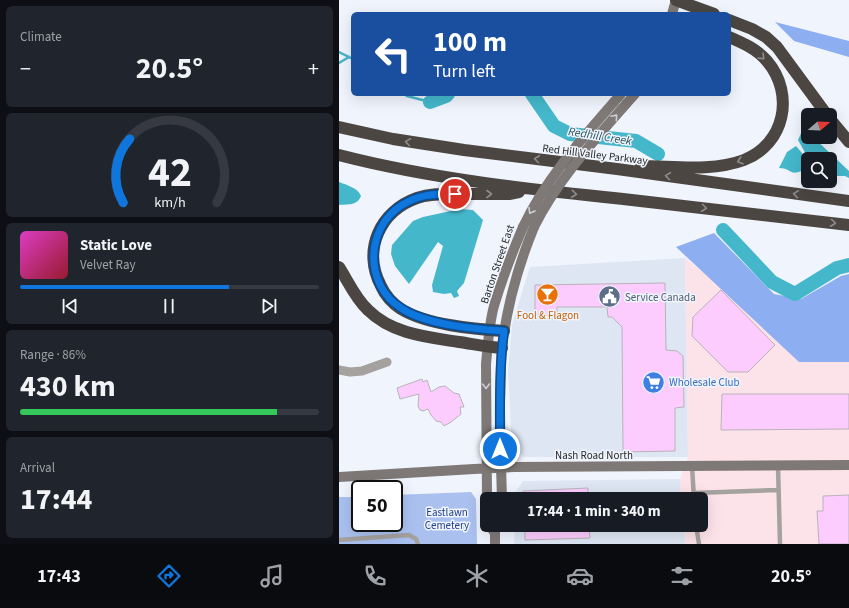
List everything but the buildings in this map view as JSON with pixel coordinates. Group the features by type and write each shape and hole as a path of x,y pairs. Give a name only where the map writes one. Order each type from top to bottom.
{"highway":[{"path":"676,0 688,6 708,12"},
{"path":"731,21 757,32 777,46 822,108"},
{"path":"617,169 641,166 720,166 738,162 759,152 770,141 781,120 783,99 781,86 775,72 756,50 731,38"},
{"name":"Red Hill Valley Parkway","path":"339,127 393,140 849,201"},
{"path":"837,127 849,142"},
{"path":"339,155 364,162 438,176 536,190 849,225"},
{"path":"504,331 439,322 410,314 399,308 390,300 378,280 373,256 375,240 385,219 400,206 424,195 509,194 536,190"},
{"path":"339,267 359,301 377,319 389,326 428,338 502,348"}],"main road":[{"path":"673,12 676,0"},
{"name":"Barton Street East","path":"487,492 487,364 490,330 496,300 527,217 549,181 585,135 619,96"},
{"name":"Barton Street East","path":"502,492 500,468 502,348 509,303 516,276 535,227 551,196 633,96"},
{"name":"Nash Road North","path":"339,477 487,468 849,465"},
{"path":"495,532 495,544"}],"street":[{"path":"339,370 350,372 362,371 387,362"}],"lane":[{"path":"692,466 694,492"},
{"path":"778,466 780,544"},
{"path":"708,492 778,490"},
{"path":"697,532 699,544"},
{"path":"339,540 409,535 416,539 418,544"}],"shaded area":[{"path":"775,22 849,41 849,57 794,41"},
{"path":"801,133 801,144 820,144 829,152 805,152 798,140"},
{"path":"796,146 801,152 801,171 793,173 787,169 779,168 787,152"},
{"path":"837,160 849,171 849,178 845,176 837,176"},
{"path":"339,182 352,187 360,193 361,196 355,203 339,205"},
{"path":"460,209 473,210 483,220 464,283 457,291 459,296 454,298 451,293 444,294 433,292 432,285 443,246 438,242 409,284 395,266 391,254 392,245 413,221 423,217"},
{"path":"714,233 774,294 801,299 841,276 849,274 849,362 799,362 676,247"},
{"path":"685,258 688,457 524,457 512,446 508,372 512,325 530,267"},
{"path":"685,258 720,286 799,362 849,362 849,544 685,544 684,532 708,532 708,492 681,492 680,479 688,457"},
{"path":"680,479 681,492 516,492 523,481"},
{"path":"515,532 684,532 685,544 514,544"}],"green space":[{"name":"Eastlawn Cemetery","path":"471,492 476,499 477,544 339,544 339,497 351,497 351,532 403,532 403,495"}],"waterway":[{"name":"Redhill Creek","path":"339,52 351,58"},
{"path":"339,63 349,57"},
{"name":"Redhill Creek","path":"407,96 430,102"},
{"name":"Redhill Creek","path":"430,102 446,96"},
{"name":"Redhill Creek","path":"533,96 554,126 570,134 636,141 658,154"},
{"name":"Redhill Creek","path":"723,230 772,282 795,294 837,268 849,265"}],"place":[{"name":"Fool & Flagon","path":"548,295"},
{"name":"Service Canada","path":"609,297"},
{"name":"Wholesale Club","path":"653,382"}],"route":[{"path":"455,194 424,195 400,206 385,219 375,240 373,256 375,270 383,290 390,300 399,308 410,314 446,324 504,331 501,374 500,449"}]}
